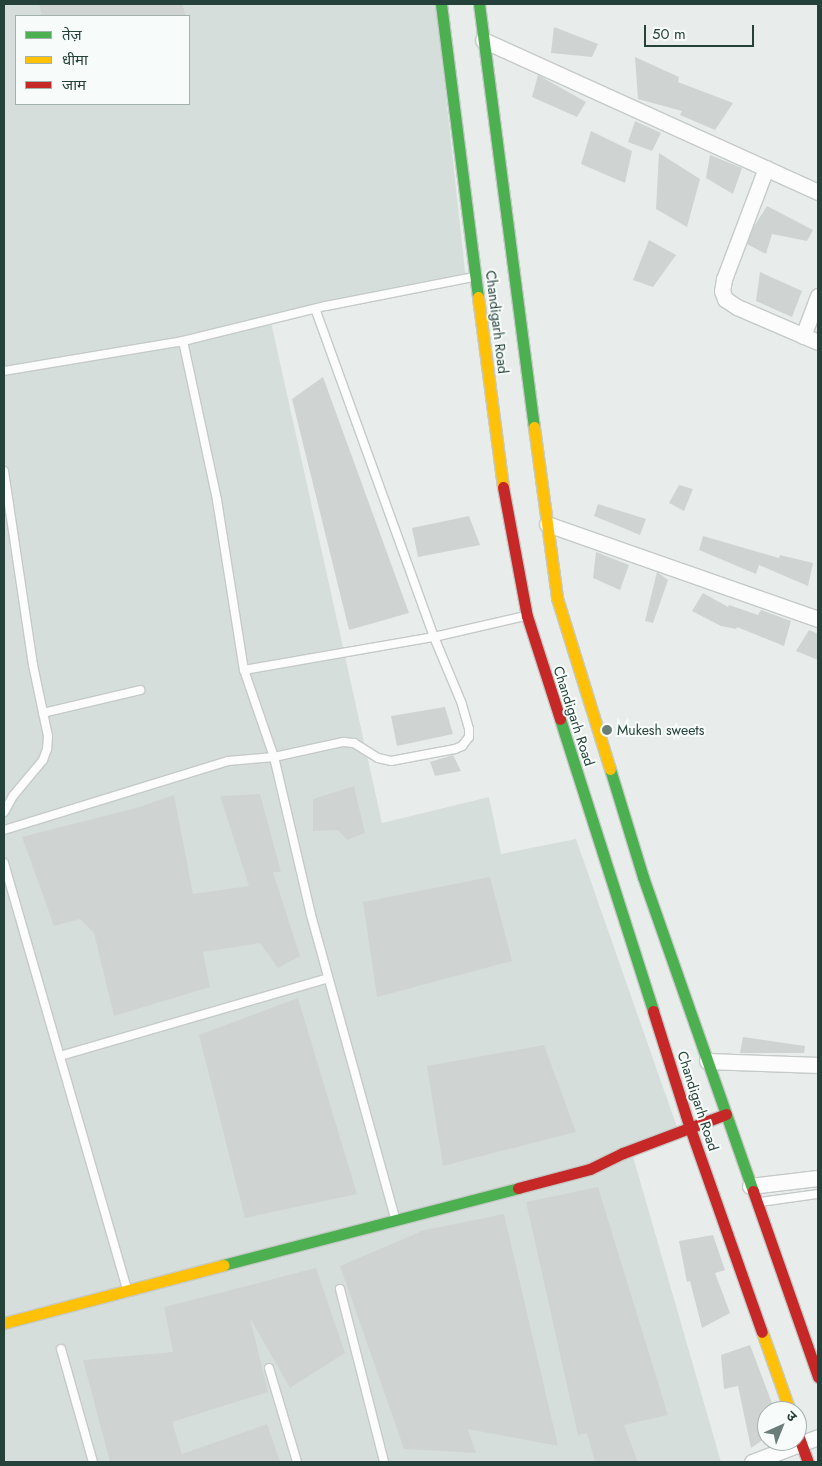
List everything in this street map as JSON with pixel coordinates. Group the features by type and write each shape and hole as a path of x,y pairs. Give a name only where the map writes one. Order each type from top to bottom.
{"main road":[{"name":"Chandigarh Road","path":"442,4 505,505 527,616 690,1128 786,1401"},
{"name":"Chandigarh Road","path":"479,4 557,598 643,877 818,1377"},
{"path":"4,1323 590,1169 623,1153 726,1114"}],"street":[{"path":"483,40 818,192"},
{"path":"766,168 724,279 722,291 725,299 737,307 818,342"},
{"path":"803,336 818,296"},
{"path":"547,524 818,619"},
{"path":"708,1061 818,1065"},
{"path":"750,1186 818,1178"},
{"path":"752,1462 774,1451"}],"lane":[{"path":"4,371 184,341 315,309 476,277"},
{"path":"4,830 228,761 274,757 343,742 354,743 378,758 391,760 462,746 469,737 469,729 462,704 434,638 315,309"},
{"path":"184,341 217,500 244,670 274,757 311,915 396,1220"},
{"path":"4,471 33,665 48,736 47,749 43,760 13,796 4,812"},
{"path":"244,670 434,638 527,616"},
{"path":"43,712 140,690"},
{"path":"4,863 128,1291"},
{"path":"60,1056 328,978"},
{"path":"756,1202 818,1194"},
{"path":"340,1289 384,1462"},
{"path":"61,1349 93,1462"},
{"path":"268,1368 297,1462"}],"shaded area":[{"path":"4,4 436,4 466,281 271,322 382,823 489,797 501,854 576,839 678,1130 632,1153 721,1462 4,1462"}],"building":[{"path":"39,4 182,4 186,15 42,15"},
{"path":"554,27 598,44 592,57 551,53"},
{"path":"635,57 679,77 678,82 733,103 715,130 680,115 682,111 638,99"},
{"path":"538,75 586,102 577,117 532,97"},
{"path":"635,121 661,133 652,151 628,142"},
{"path":"591,131 632,151 625,183 581,164"},
{"path":"659,153 700,179 687,227 656,209"},
{"path":"710,155 742,168 733,194 706,178"},
{"path":"767,206 813,230 807,241 772,234 766,254 747,244 753,228"},
{"path":"649,240 676,255 653,287 633,280"},
{"path":"760,272 802,291 792,317 756,301"},
{"path":"323,377 409,613 349,630 292,399"},
{"path":"679,485 693,489 684,511 669,503"},
{"path":"598,504 646,519 640,535 594,516"},
{"path":"469,516 480,545 418,557 412,528"},
{"path":"703,536 779,558 780,555 813,563 808,586 759,565 756,574 699,550"},
{"path":"596,552 629,565 620,590 593,578"},
{"path":"657,572 668,580 653,623 645,621"},
{"path":"703,593 728,607 729,605 758,615 761,610 791,621 784,646 737,627 736,629 721,626 692,611"},
{"path":"809,630 818,634 818,660 796,651"},
{"path":"445,707 453,734 397,746 391,716"},
{"path":"453,755 461,771 435,776 430,762"},
{"path":"354,786 365,833 347,840 338,830 313,831 313,799"},
{"path":"260,794 281,872 273,872 300,956 278,968 260,943 203,952 210,987 114,1016 94,933 80,919 54,926 22,837 136,808 174,795 193,894 249,886 220,796"},
{"path":"490,877 512,961 377,997 363,902"},
{"path":"298,998 357,1194 245,1218 199,1035"},
{"path":"743,1037 805,1046 804,1053 740,1053"},
{"path":"544,1045 576,1132 443,1166 427,1066"},
{"path":"598,1187 668,1415 624,1425 638,1462 595,1462 587,1433 578,1435 526,1202"},
{"path":"504,1214 558,1446 468,1429 476,1453 404,1449 340,1266 420,1231"},
{"path":"713,1235 725,1270 715,1273 730,1313 702,1328 690,1281 687,1282 679,1241"},
{"path":"316,1268 345,1353 290,1388 250,1318 268,1392 172,1422 182,1454 267,1424 280,1462 110,1462 83,1360 173,1352 164,1307"},
{"path":"750,1345 771,1401 757,1401 757,1444 751,1448 738,1386 724,1389 721,1355"}],"traffic: fast":[{"path":"441,4 478,297"},
{"path":"479,4 534,427"},
{"path":"560,719 653,1011"},
{"path":"610,769 643,877 753,1191"},
{"path":"223,1265 518,1188"}],"traffic: slow":[{"path":"478,297 503,487"},
{"path":"534,427 557,598 610,769"},
{"path":"4,1323 223,1265"},
{"path":"762,1332 786,1401"}],"traffic: jam":[{"path":"503,487 527,616 560,719"},
{"path":"653,1011 690,1128 762,1332"},
{"path":"518,1188 590,1169 623,1153 726,1114"},
{"path":"753,1191 818,1377"},
{"path":"804,1451 808,1462"}],"place":[{"name":"Mukesh sweets","path":"607,730"}]}
